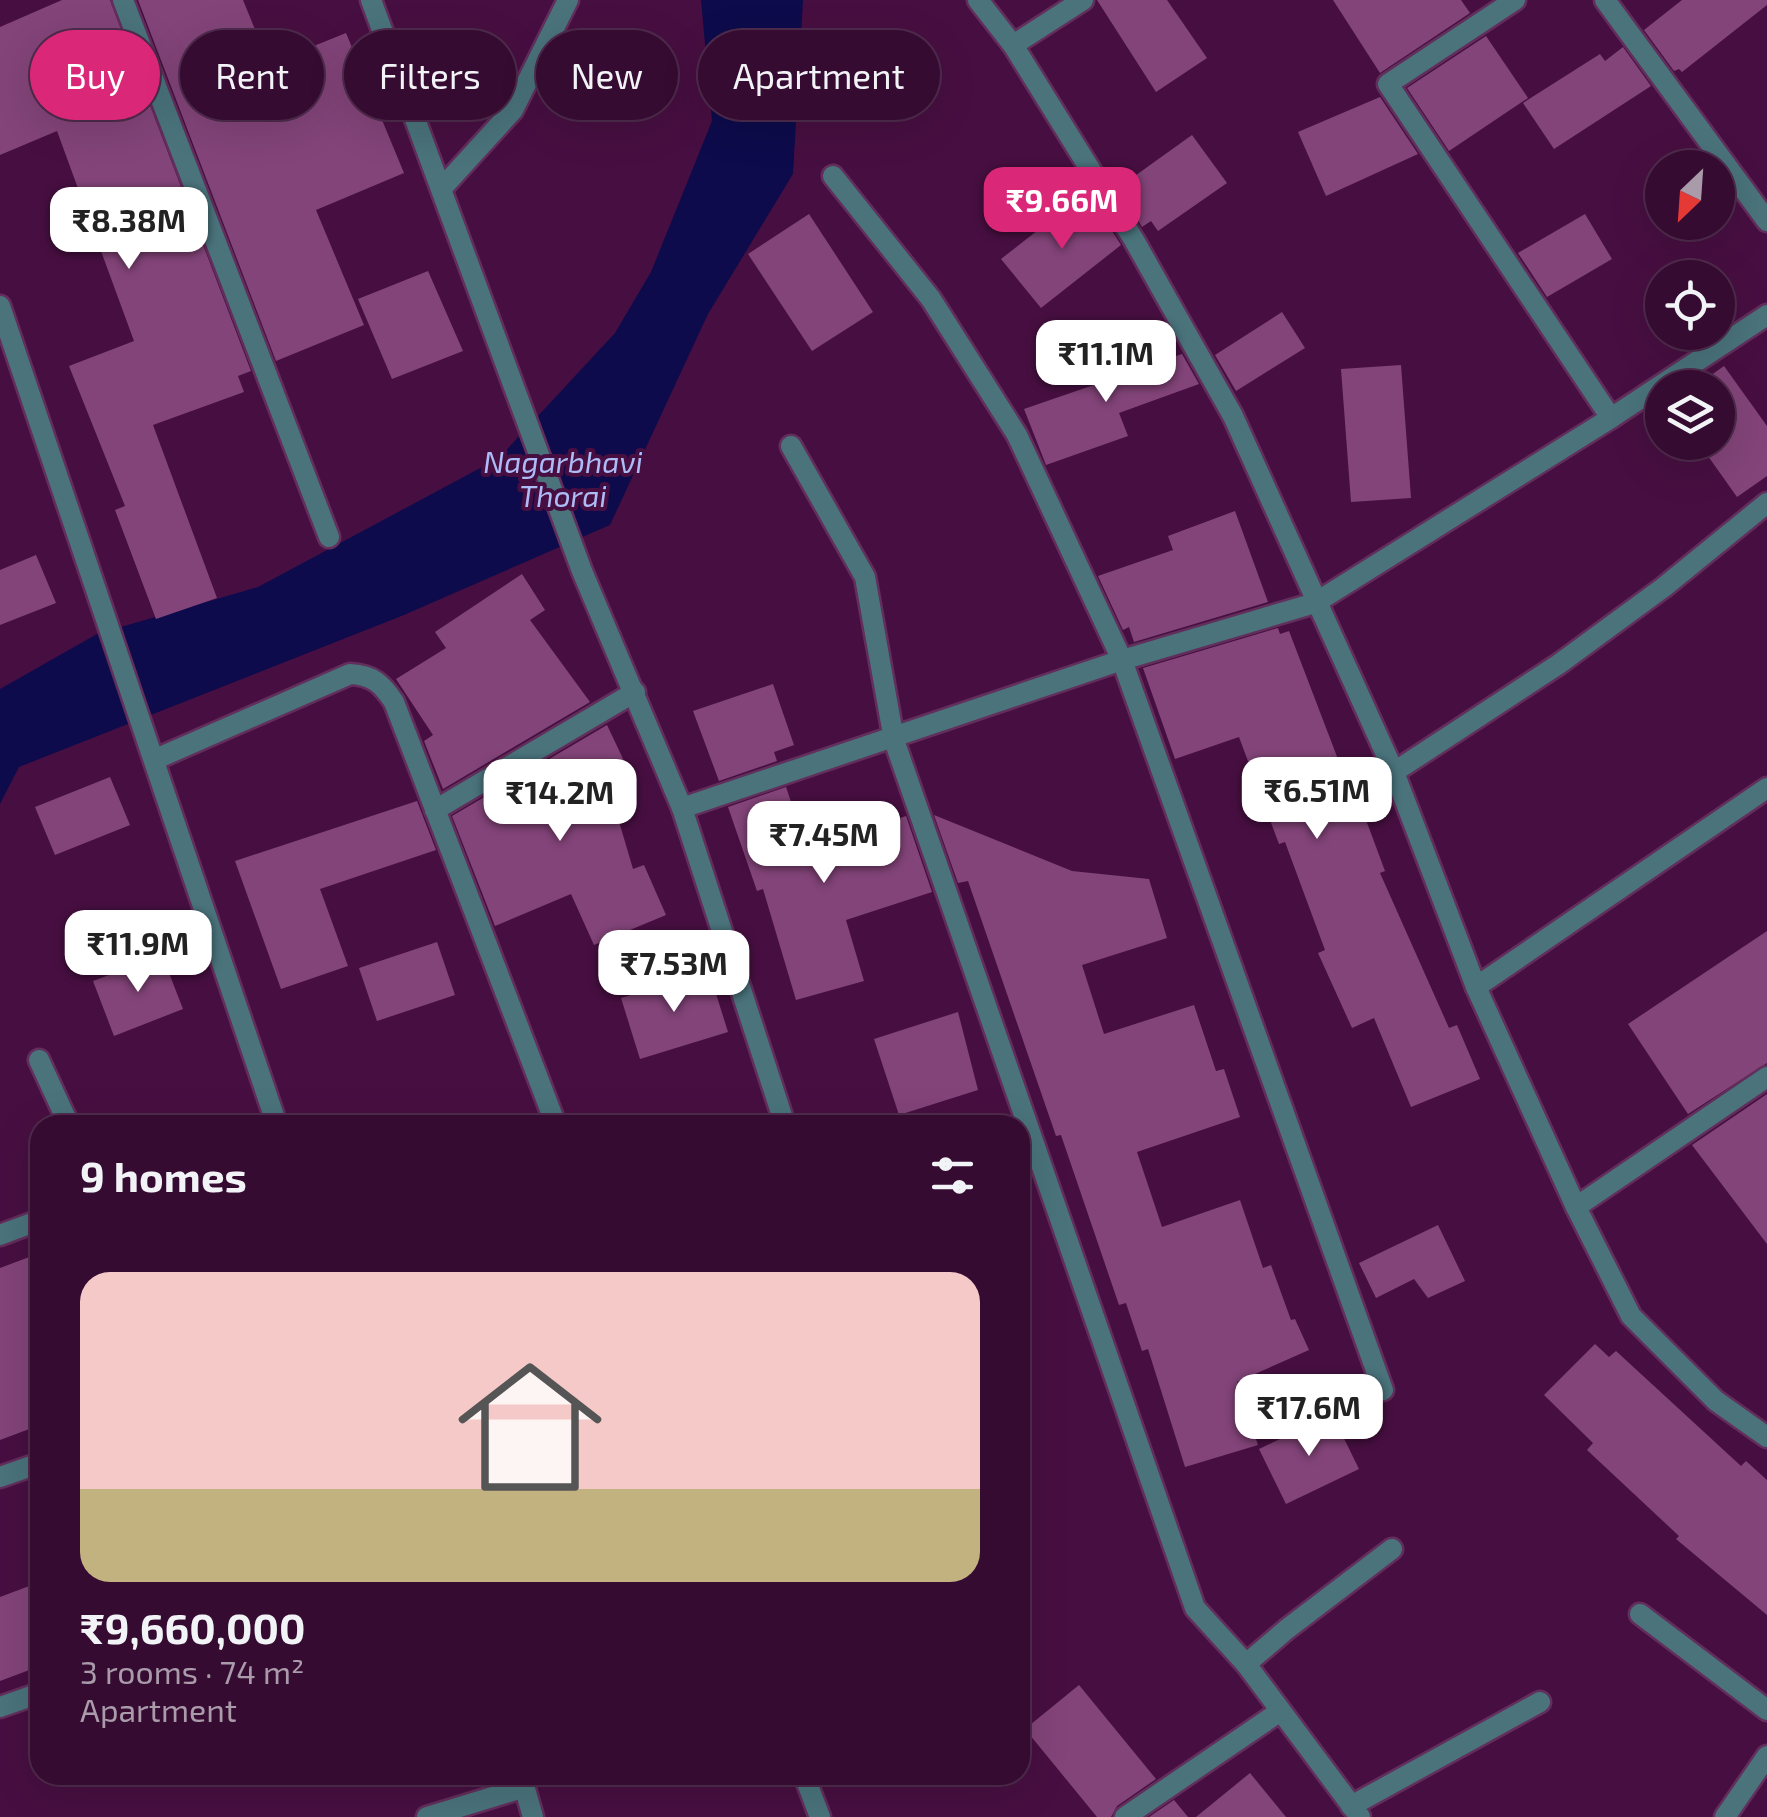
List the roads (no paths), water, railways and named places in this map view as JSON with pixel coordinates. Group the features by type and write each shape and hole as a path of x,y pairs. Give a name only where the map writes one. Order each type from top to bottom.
{"street":[{"path":"124,0 329,536"},
{"path":"371,0 582,572 682,808 782,1115"},
{"path":"442,188 513,110 568,0"},
{"path":"978,0 1013,45 1134,240 1234,416 1394,772 1476,986 1630,1316 1716,1401 1767,1437"},
{"path":"1013,45 1084,0"},
{"path":"1515,0 1388,84 1611,418"},
{"path":"1605,0 1767,222"},
{"path":"834,176 930,299 1017,435 1122,660 1383,1390"},
{"path":"0,306 274,1115"},
{"path":"682,808 894,740 1122,660 1315,602 1611,418 1767,315"},
{"path":"792,446 865,577 894,740 1024,1115"},
{"path":"1394,772 1559,664 1664,587 1767,503"},
{"path":"156,759 350,674 367,675 382,684 394,702 552,1115"},
{"path":"435,810 636,692"},
{"path":"1476,986 1767,788"},
{"path":"39,1060 64,1115"},
{"path":"1576,1207 1767,1076"},
{"path":"1030,1132 1195,1608 1246,1664 1355,1811 1540,1702"},
{"path":"0,1235 30,1224"},
{"path":"0,1477 30,1466"},
{"path":"1246,1664 1392,1550"},
{"path":"1640,1614 1767,1710"},
{"path":"0,1707 30,1696"},
{"path":"1125,1817 1280,1712"},
{"path":"1725,1817 1767,1756"},
{"path":"428,1817 512,1785"},
{"path":"524,1785 534,1817"},
{"path":"808,1785 820,1817"}],"water":[{"name":"Nagarbhavi Thorai","path":"701,0 803,0 801,30 704,30"},
{"name":"Nagarbhavi Thorai","path":"796,120 793,174 708,314 610,525 404,615 19,767 0,804 0,689 97,634 258,587 499,458 615,333 651,272 712,121"}]}
